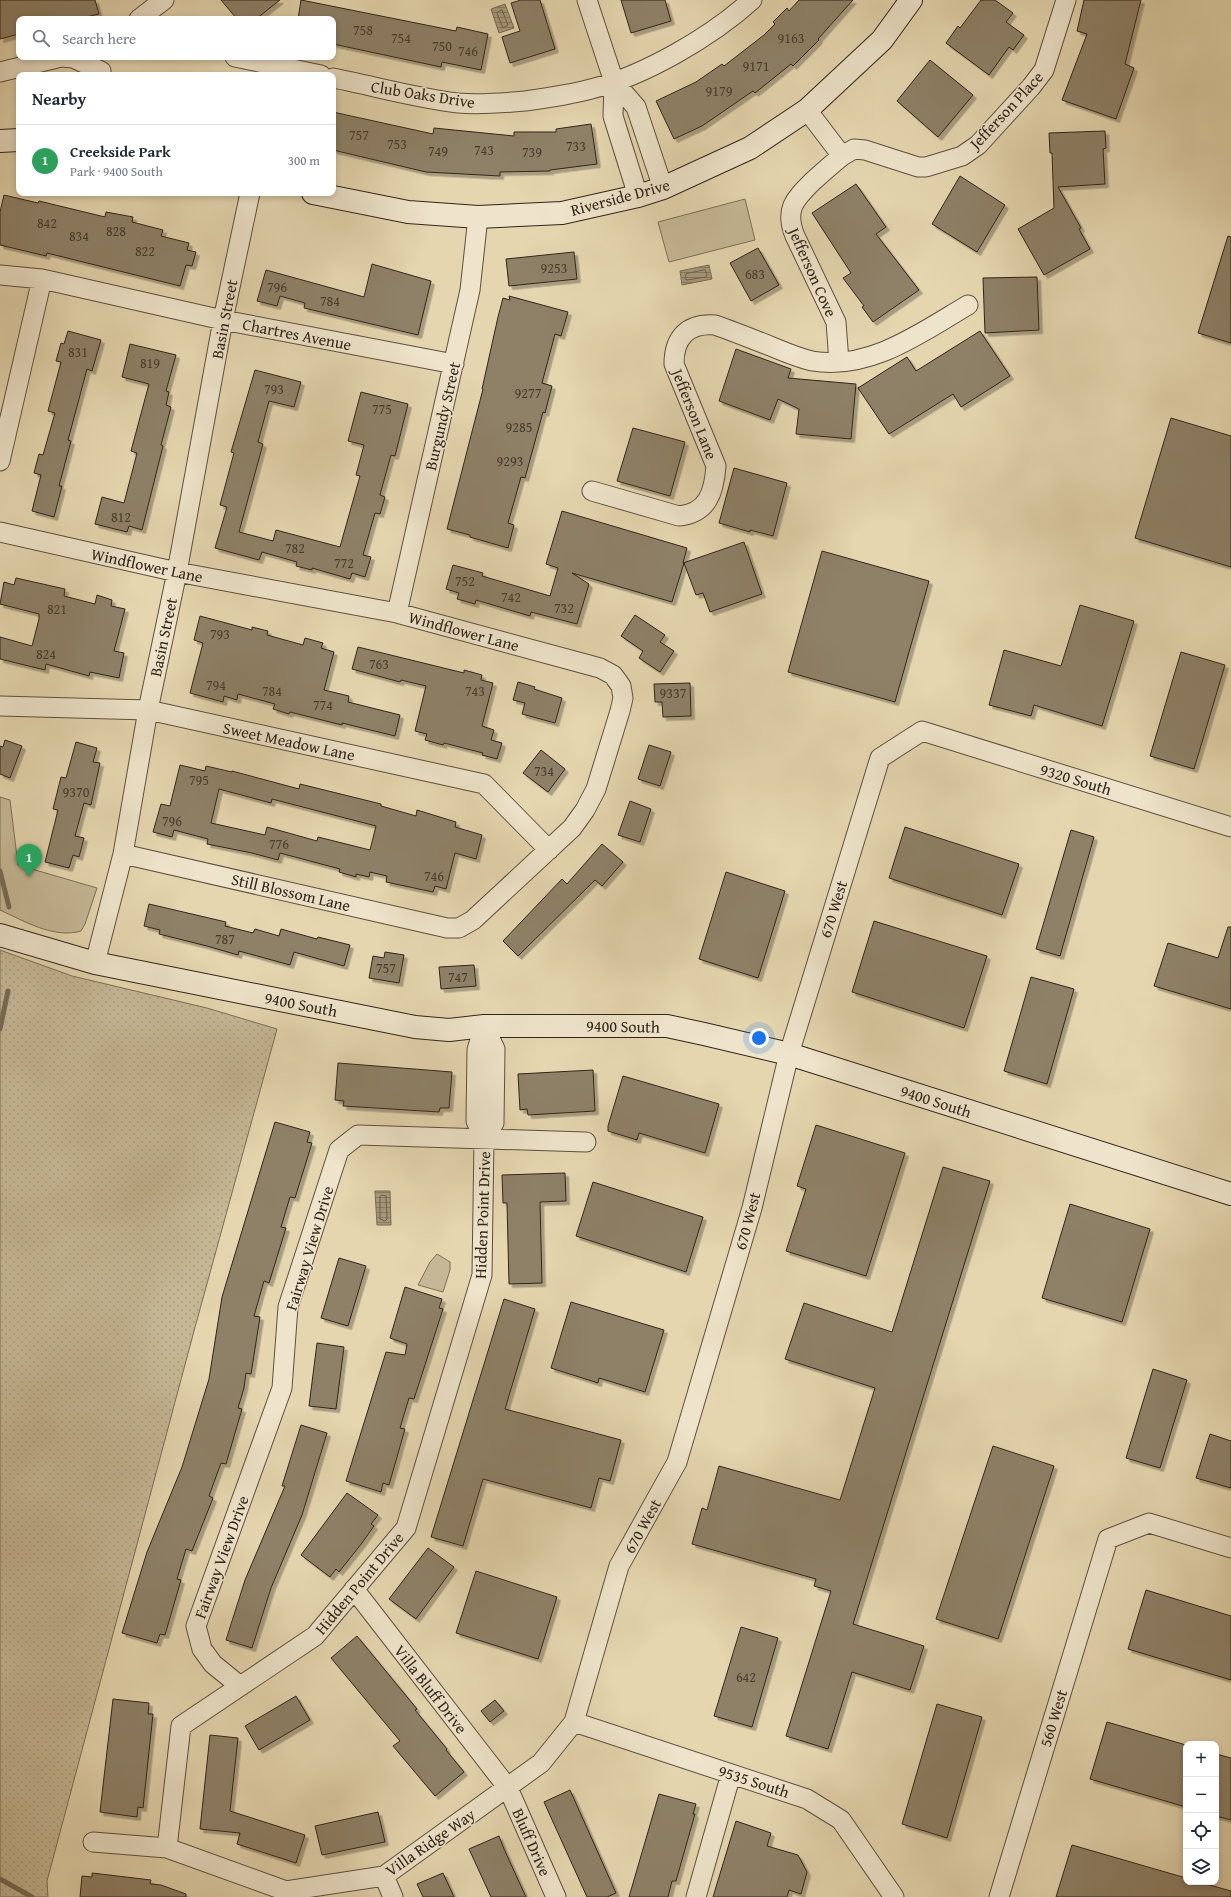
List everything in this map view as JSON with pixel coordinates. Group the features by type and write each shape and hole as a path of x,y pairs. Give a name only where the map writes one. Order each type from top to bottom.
{"street":[{"path":"587,0 614,82 613,116 638,196"},
{"name":"Club Oaks Drive","path":"336,79 460,103 512,102 551,98 592,89 614,82 658,62 701,38 741,10 752,0"},
{"name":"Riverside Drive","path":"328,196 408,212 478,217 562,213 638,196 663,188 750,148 807,110 882,40 910,0"},
{"name":"Jefferson Place","path":"842,156 854,149 926,167 962,156 978,145 1031,87 1044,70 1066,0"},
{"path":"0,72 49,60"},
{"path":"79,60 103,68"},
{"path":"249,60 307,72"},
{"path":"614,82 636,107 663,188"},
{"path":"807,110 842,156"},
{"path":"0,141 16,140"},
{"name":"Jefferson Cove","path":"839,362 836,322 790,225 790,214 793,204 798,196 842,156"},
{"name":"Basin Street","path":"95,963 123,854 148,710 177,572 223,320 249,196"},
{"name":"Burgundy Street","path":"397,613 470,290 478,217"},
{"name":"Chartres Avenue","path":"0,274 42,279 223,320 454,364"},
{"path":"0,461 42,279"},
{"path":"839,362 872,356 897,346 968,305"},
{"name":"Jefferson Lane","path":"592,491 679,516 689,515 699,510 707,502 715,478 716,466 713,454 674,364 676,347 683,335 692,327 703,324 715,325 798,357 812,361 839,362"},
{"name":"Windflower Lane","path":"0,532 177,572 397,613 600,668 614,675 621,686 623,698 596,789 586,810 577,822 549,850 473,920 459,928"},
{"name":"Sweet Meadow Lane","path":"0,706 148,710 484,784 549,850"},
{"name":"9320 South","path":"922,731 1231,827"},
{"name":"670 West","path":"574,1722 619,1566 677,1462 752,1208 789,1054 880,758 922,731"},
{"name":"Still Blossom Lane","path":"123,854 447,928 459,928"},
{"name":"9400 South","path":"0,935 95,963 416,1027 449,1030 484,1026 667,1026 789,1054 1231,1194"},
{"name":"Hidden Point Drive","path":"167,1848 181,1726 315,1636 406,1528 482,1275 484,1138 476,1121 477,1050 484,1026"},
{"name":"Fairway View Drive","path":"240,1686 213,1664 202,1649 196,1626 282,1388 288,1307 339,1150 358,1136 484,1138 586,1142"},
{"name":"560 West","path":"999,1897 1108,1539 1149,1523 1231,1548"},
{"name":"Villa Bluff Drive","path":"354,1590 508,1788"},
{"name":"9535 South","path":"574,1722 807,1799 841,1820 894,1897"},
{"name":"Villa Ridge Way","path":"93,1842 167,1848 286,1891 384,1876 541,1763 574,1722"},
{"path":"696,1897 731,1774"},
{"name":"Bluff Drive","path":"508,1788 556,1897"},
{"path":"384,1876 393,1897"}],"shaded area":[{"path":"745,199 755,240 669,262 658,222"},
{"path":"0,797 10,800 18,865 97,888 85,924 81,931 60,933 50,931 29,924 0,910"},
{"path":"0,950 72,976 207,1008 277,1029 194,1331 47,1881 48,1897 0,1897"},
{"path":"437,1254 450,1262 450,1270 443,1292 418,1285 430,1262"}],"water":[{"path":"505,4 514,28 499,33 491,9"},
{"path":"709,265 712,279 682,285 680,271"},
{"path":"375,1191 390,1191 391,1225 377,1225"}],"building":[{"path":"0,0 95,0 99,14 91,16 16,16 16,35 0,39"},
{"path":"221,0 280,0 260,16 234,16"},
{"path":"301,0 456,31 457,27 488,34 481,70 442,62 441,67 336,45 336,16 298,16"},
{"path":"521,0 540,0 555,49 510,63 502,37 520,31 511,3"},
{"path":"621,0 665,0 671,21 631,33"},
{"path":"799,0 853,0 818,39 819,40 793,66 791,64 755,93 753,91 702,126 674,139 656,101 696,82 722,64 724,66 764,35 775,24 773,22 787,8 789,11"},
{"path":"981,0 995,0 1013,13 1006,22 1024,35 1013,50 1009,47 989,75 946,43 958,26 960,28"},
{"path":"1084,0 1141,0 1125,64 1134,68 1116,119 1062,100 1087,34 1077,31"},
{"path":"930,60 973,95 938,137 897,101"},
{"path":"336,113 433,134 434,128 514,136 514,132 556,132 556,129 591,124 597,164 550,171 500,172 500,176 426,172 336,151"},
{"path":"1105,131 1106,148 1103,149 1105,184 1058,187 1081,228 1079,229 1090,249 1044,275 1018,229 1054,208 1052,153 1050,153 1049,133"},
{"path":"960,176 1005,205 977,252 932,224"},
{"path":"856,184 886,227 876,234 919,290 873,322 862,307 864,306 843,278 851,273 812,213"},
{"path":"4,195 38,203 39,201 105,217 106,212 133,217 132,222 163,230 161,236 189,243 187,250 196,252 192,266 186,265 180,286 47,253 46,256 0,245 0,212"},
{"path":"1228,236 1231,237 1231,343 1198,333"},
{"path":"758,248 779,285 751,301 730,263"},
{"path":"574,252 577,279 509,286 506,259"},
{"path":"372,264 431,281 418,335 304,308 305,303 280,296 277,306 257,301 266,270 364,297"},
{"path":"1037,277 1039,330 985,333 983,278"},
{"path":"509,296 568,312 561,336 555,334 542,383 552,386 545,413 543,412 525,478 521,477 508,523 514,525 508,548 447,529 483,389 503,298 510,300"},
{"path":"68,331 101,340 92,371 87,369 68,440 71,441 59,486 62,486 54,517 32,511 41,475 34,473 39,454 43,455 55,413 48,411 61,362 56,361 61,343 64,344"},
{"path":"980,331 1010,376 961,407 953,394 889,434 858,388 907,357 916,371"},
{"path":"130,344 176,355 166,391 169,392 166,405 171,407 142,530 129,526 127,532 95,524 102,497 124,503 137,453 131,451 149,384 122,377"},
{"path":"736,349 791,369 788,378 856,384 851,439 796,434 799,409 778,399 770,420 719,401"},
{"path":"255,370 301,382 294,407 269,401 258,442 263,444 239,532 273,541 276,530 340,547 360,476 356,475 364,445 348,441 361,392 408,404 395,456 391,455 380,495 385,497 380,514 375,513 363,555 371,557 365,577 352,573 350,579 312,568 312,570 296,566 297,562 262,552 259,560 215,548 227,507 220,505 234,453 231,452"},
{"path":"1171,418 1231,436 1231,567 1135,538"},
{"path":"633,428 685,442 670,496 617,481"},
{"path":"734,468 787,483 773,536 750,530 750,532 719,523"},
{"path":"562,511 687,548 683,563 744,542 762,594 710,612 703,593 696,595 684,563 672,602 572,573 589,584 577,624 531,612 530,616 476,600 475,604 457,599 459,593 446,589 453,565 483,573 482,576 550,596 558,568 546,564"},
{"path":"822,551 929,581 895,702 788,672"},
{"path":"16,578 65,589 64,596 95,604 97,595 112,600 111,606 125,609 114,651 124,653 119,678 90,672 89,676 46,664 45,670 0,659 0,637 32,646 39,619 39,614 0,604 4,582 14,585"},
{"path":"1080,605 1134,621 1102,726 1034,705 1031,716 989,705 1004,650 1061,666"},
{"path":"635,615 665,635 660,642 674,651 660,672 639,658 643,651 621,636"},
{"path":"200,616 252,630 252,627 268,631 267,635 303,645 305,638 323,643 321,648 334,652 324,690 349,696 348,702 400,715 395,736 290,712 289,714 273,709 275,704 238,694 237,700 224,696 223,702 190,693 203,643 194,640"},
{"path":"358,647 464,673 464,670 482,675 481,680 493,683 482,726 494,730 491,740 502,743 497,759 482,755 483,753 444,743 443,745 425,740 427,734 415,731 426,686 401,680 400,682 352,669"},
{"path":"1181,652 1225,665 1194,769 1150,756"},
{"path":"518,682 562,698 555,723 522,714 525,703 513,700"},
{"path":"690,683 691,716 663,717 662,702 655,702 654,684"},
{"path":"5,740 22,746 10,778 0,774 0,746 3,747"},
{"path":"76,742 97,748 93,762 100,763 91,805 84,803 75,836 84,838 79,857 73,855 69,868 45,862 58,810 53,809 61,777 66,778"},
{"path":"649,745 671,752 660,786 638,779"},
{"path":"541,750 565,769 548,792 523,773"},
{"path":"180,765 205,771 206,766 232,771 299,789 300,784 381,804 381,806 416,816 417,810 456,822 455,827 482,835 476,859 455,853 446,889 435,886 433,892 386,882 387,876 370,872 369,877 356,874 356,877 339,872 340,869 280,853 278,860 207,844 208,839 174,830 172,837 153,832 161,804 170,806","holes":["219,789 271,803 272,799 376,826 370,850 318,837 317,841 267,827 265,835 211,823"]},
{"path":"630,801 651,809 640,842 618,835"},
{"path":"905,827 1019,864 1002,915 889,878"},
{"path":"1071,830 1094,837 1060,956 1036,949"},
{"path":"602,844 623,862 602,886 595,880 518,956 503,941 562,879 567,884"},
{"path":"726,872 785,891 758,978 699,959"},
{"path":"149,904 226,922 225,926 253,933 255,929 279,936 281,929 317,939 318,937 350,945 344,966 294,952 290,965 239,951 238,955 159,934 160,930 144,926"},
{"path":"874,921 987,956 964,1028 852,992"},
{"path":"1228,927 1231,927 1231,1009 1154,986 1168,943 1218,958"},
{"path":"385,952 404,955 399,983 369,978 373,956 384,958"},
{"path":"474,965 476,986 441,989 439,967"},
{"path":"1031,977 1074,989 1047,1084 1004,1071"},
{"path":"338,1063 452,1072 449,1108 440,1108 439,1112 343,1106 344,1101 335,1100"},
{"path":"593,1070 595,1111 528,1115 527,1109 520,1110 518,1074"},
{"path":"623,1076 719,1104 705,1153 639,1133 637,1140 608,1131 608,1126"},
{"path":"275,1122 310,1132 307,1142 312,1143 295,1198 290,1197 281,1227 286,1228 269,1283 264,1281 254,1316 260,1317 251,1374 246,1373 244,1388 238,1408 242,1409 226,1464 221,1463 209,1496 213,1498 192,1551 186,1549 177,1579 181,1580 165,1635 160,1634 157,1643 122,1633 147,1552 182,1467 209,1379 222,1297"},
{"path":"816,1125 905,1153 866,1276 786,1251 806,1189 797,1186"},
{"path":"943,1167 990,1181 853,1624 924,1646 910,1690 852,1672 828,1749 786,1736 831,1591 814,1586 816,1579 692,1544 702,1508 707,1510 719,1466 840,1500 875,1388 785,1359 804,1303 892,1332"},
{"path":"565,1173 566,1201 540,1202 542,1283 509,1284 507,1203 503,1203 502,1175"},
{"path":"593,1182 703,1217 686,1272 576,1236"},
{"path":"1070,1204 1150,1229 1122,1322 1042,1298"},
{"path":"339,1258 366,1266 348,1326 321,1318"},
{"path":"405,1287 442,1299 439,1308 443,1309 414,1399 409,1398 400,1428 405,1429 389,1485 383,1483 381,1492 346,1481 386,1352 405,1355 407,1344 390,1338"},
{"path":"504,1299 535,1309 505,1409 621,1440 610,1481 599,1478 591,1508 483,1479 463,1546 431,1537"},
{"path":"571,1302 664,1330 645,1392 599,1378 598,1383 551,1368"},
{"path":"317,1343 344,1347 336,1409 309,1406"},
{"path":"1153,1369 1187,1380 1160,1468 1126,1458"},
{"path":"301,1425 327,1433 302,1515 271,1588 252,1648 226,1640 245,1580 285,1486 282,1486"},
{"path":"1210,1434 1231,1441 1231,1488 1196,1478"},
{"path":"993,1446 1054,1466 998,1639 936,1619"},
{"path":"347,1493 378,1515 371,1524 374,1526 362,1543 339,1572 336,1569 330,1577 301,1555"},
{"path":"428,1548 454,1567 416,1619 389,1599"},
{"path":"476,1571 557,1597 538,1659 456,1633"},
{"path":"1146,1590 1231,1616 1231,1680 1128,1649"},
{"path":"741,1627 778,1638 752,1727 714,1716"},
{"path":"357,1636 417,1709 415,1710 464,1772 435,1796 393,1746 400,1741 331,1658"},
{"path":"296,1696 310,1720 259,1750 245,1726"},
{"path":"113,1699 149,1703 148,1714 153,1714 143,1808 138,1807 137,1817 100,1812"},
{"path":"495,1700 504,1711 490,1722 481,1711"},
{"path":"937,1704 982,1717 947,1838 902,1824"},
{"path":"1107,1722 1183,1744 1183,1806 1090,1779"},
{"path":"210,1735 238,1738 230,1811 305,1835 296,1863 237,1844 240,1833 200,1829"},
{"path":"1219,1755 1231,1758 1231,1820 1219,1817"},
{"path":"570,1790 616,1893 607,1897 587,1897 544,1802"},
{"path":"659,1794 696,1804 693,1814 695,1814 676,1881 672,1881 668,1897 629,1897"},
{"path":"378,1812 385,1842 322,1855 315,1826"},
{"path":"736,1821 771,1833 767,1846 798,1855 807,1872 801,1894 789,1890 787,1897 713,1897"},
{"path":"499,1836 526,1897 491,1897 469,1849"},
{"path":"1072,1845 1183,1877 1183,1885 1210,1885 1231,1891 1231,1897 1056,1897"},
{"path":"92,1873 151,1880 150,1884 161,1885 186,1894 186,1897 80,1897 82,1876 92,1877"},
{"path":"443,1873 454,1897 423,1897 417,1884"}],"waterway":[{"path":"0,871 9,907"},
{"path":"0,1029 8,991"},
{"path":"0,1879 32,1897"}],"place":[{"name":"Creekside Park","path":"29,877"}]}
